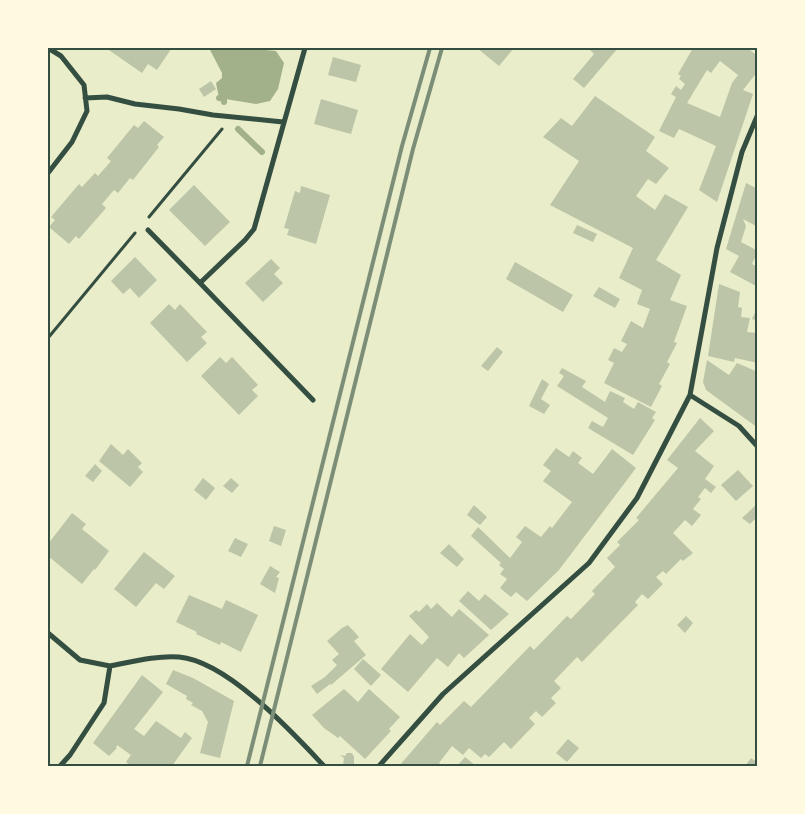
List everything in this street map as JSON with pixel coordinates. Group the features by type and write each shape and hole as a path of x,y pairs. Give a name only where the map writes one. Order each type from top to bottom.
{"street":[{"path":"48,48 61,56 84,85 87,111 72,142 48,173"},
{"path":"200,283 254,229 305,48"},
{"path":"85,98 107,97 135,104 213,115 283,122"},
{"path":"379,766 443,694 485,654 589,563 637,498 690,394 717,248 742,152 758,114"},
{"path":"148,230 313,400"},
{"path":"690,394 739,426 758,447"},
{"path":"48,633 80,660 110,666 168,657 180,657 198,662 241,687 295,736 324,766"},
{"path":"60,766 70,755 104,703 110,666"}],"shaded area":[{"path":"209,48 243,48 276,51 284,63 278,89 270,101 256,104 219,98 216,83 222,78 222,73"}],"building":[{"path":"106,48 171,49 157,70 148,64 142,73"},
{"path":"477,48 514,48 499,66"},
{"path":"590,48 618,48 584,88 573,79 594,54"},
{"path":"693,48 747,48 758,56 758,71 743,90 753,94 717,202 699,190 716,146 679,129 674,138 659,131 676,97 671,94 676,86 681,90 685,84 679,79 681,76 678,74","holes":["720,61 738,75 732,83 720,117 687,103 707,70 711,73"]},
{"path":"333,57 361,65 356,82 328,75"},
{"path":"211,81 216,89 204,97 199,89"},
{"path":"595,96 655,137 646,151 669,168 656,184 648,179 636,196 655,210 665,194 688,207 656,260 681,275 670,300 687,306 674,342 677,343 667,362 670,364 659,384 662,386 651,407 604,383 614,363 608,360 614,348 622,352 627,344 621,341 631,321 643,328 650,309 637,304 642,290 619,278 633,248 550,205 579,161 543,137 561,118 572,126"},
{"path":"321,99 358,110 351,134 314,124"},
{"path":"144,121 164,137 157,145 159,147 133,180 130,178 118,193 114,190 102,204 106,208 79,239 76,236 69,244 49,227 55,220 51,217 79,184 82,187 95,173 98,176 111,161 107,158 134,125 138,128"},
{"path":"746,183 758,189 758,227 743,219 746,226 741,242 758,251 752,264 758,267 758,287 730,272 739,256 726,249"},
{"path":"194,185 230,222 205,246 169,210"},
{"path":"301,186 330,195 316,244 287,235 289,229 284,228 295,191 300,193"},
{"path":"577,225 597,234 593,242 573,233"},
{"path":"135,257 157,280 139,298 130,288 123,294 111,281"},
{"path":"271,259 280,268 274,274 283,283 263,302 245,283"},
{"path":"515,262 573,295 563,312 506,279"},
{"path":"719,284 740,292 738,307 742,308 741,317 750,318 747,332 758,333 758,363 735,358 734,362 708,356"},
{"path":"599,287 620,299 615,308 593,296"},
{"path":"169,304 175,310 180,304 207,332 201,337 207,343 187,362 150,323"},
{"path":"758,306 758,321 752,319"},
{"path":"497,347 503,352 488,371 481,366"},
{"path":"220,357 226,363 232,357 258,385 252,390 258,396 239,415 201,376"},
{"path":"707,360 729,375 737,363 758,372 758,428 706,390 703,382"},
{"path":"562,368 586,381 582,387 605,402 610,391 625,398 623,402 634,409 638,402 656,412 652,418 655,420 633,455 588,428 592,421 603,427 608,418 557,386 564,376 559,373"},
{"path":"542,379 549,384 541,399 550,405 544,414 529,406"},
{"path":"700,418 714,431 695,451 714,466 705,479 716,487 711,493 705,488 698,497 701,499 693,509 701,515 692,526 685,520 673,533 693,553 683,561 681,559 666,574 663,571 656,577 663,584 648,599 642,594 635,602 638,605 582,662 577,657 554,681 561,688 551,698 556,703 542,717 536,711 529,718 535,724 511,749 504,742 489,757 485,754 481,758 469,748 463,755 452,746 439,763 443,766 399,766 437,722 440,725 464,701 471,707 530,646 534,650 567,616 571,619 595,594 592,591 615,567 607,558 620,545 617,542 639,520 636,518 678,468 667,460"},
{"path":"111,444 123,455 128,449 142,463 138,467 143,472 130,487 99,461"},
{"path":"556,448 569,457 573,451 582,458 578,463 593,474 612,449 636,468 559,570 527,601 516,592 511,597 500,588 507,579 500,574 504,569 499,565 501,563 471,536 478,527 510,558 522,542 516,537 525,526 541,537 550,526 552,528 572,502 543,481 551,471 543,465"},
{"path":"95,464 102,471 93,482 85,476"},
{"path":"738,470 753,486 736,501 721,485"},
{"path":"203,478 215,488 206,500 194,490"},
{"path":"231,478 239,485 232,493 223,486"},
{"path":"758,503 758,519 756,518 750,524 742,518"},
{"path":"474,505 487,517 480,525 467,515"},
{"path":"72,513 86,524 82,529 109,551 82,584 48,556 48,544"},
{"path":"274,526 286,530 281,546 269,541"},
{"path":"235,538 248,544 241,557 228,551"},
{"path":"449,544 464,559 457,567 440,553"},
{"path":"144,552 175,576 164,589 156,583 136,607 114,589"},
{"path":"270,566 280,572 276,577 279,578 275,593 260,584"},
{"path":"468,591 479,601 485,594 509,614 491,630 459,601"},
{"path":"189,595 222,609 226,600 258,615 241,652 221,642 220,645 196,634 197,632 176,622"},
{"path":"437,603 452,617 459,609 489,635 464,658 459,653 448,667 437,658 408,692 381,669 410,634 422,645 429,637 409,616 416,610 419,612 427,604 431,609"},
{"path":"686,616 693,623 685,633 677,625"},
{"path":"348,625 359,637 354,641 366,655 331,685 317,694 311,686 325,677 337,665 332,660 339,654 327,641"},
{"path":"363,659 381,675 371,686 354,669"},
{"path":"173,670 193,678 234,701 220,758 200,753 208,722 202,711 191,705 193,703 186,699 187,696 166,684"},
{"path":"142,675 163,692 134,729 144,736 156,721 181,738 185,732 192,738 172,766 132,766 126,762 131,755 117,745 117,748 109,756 93,743"},
{"path":"344,689 358,702 369,689 400,717 389,729 391,731 365,759 340,736 338,738 324,728 312,715"},
{"path":"568,739 579,748 567,762 556,753"},
{"path":"347,753 352,753 354,766 343,766 344,758 340,755 345,756"},
{"path":"465,757 476,766 457,766"},
{"path":"751,758 758,763 758,766 745,766"}],"waterway":[{"path":"219,98 224,99 224,102"},
{"path":"238,129 262,152"}],"railway":[{"path":"247,766 402,146 430,48"},
{"path":"260,766 413,149 442,48"}]}
